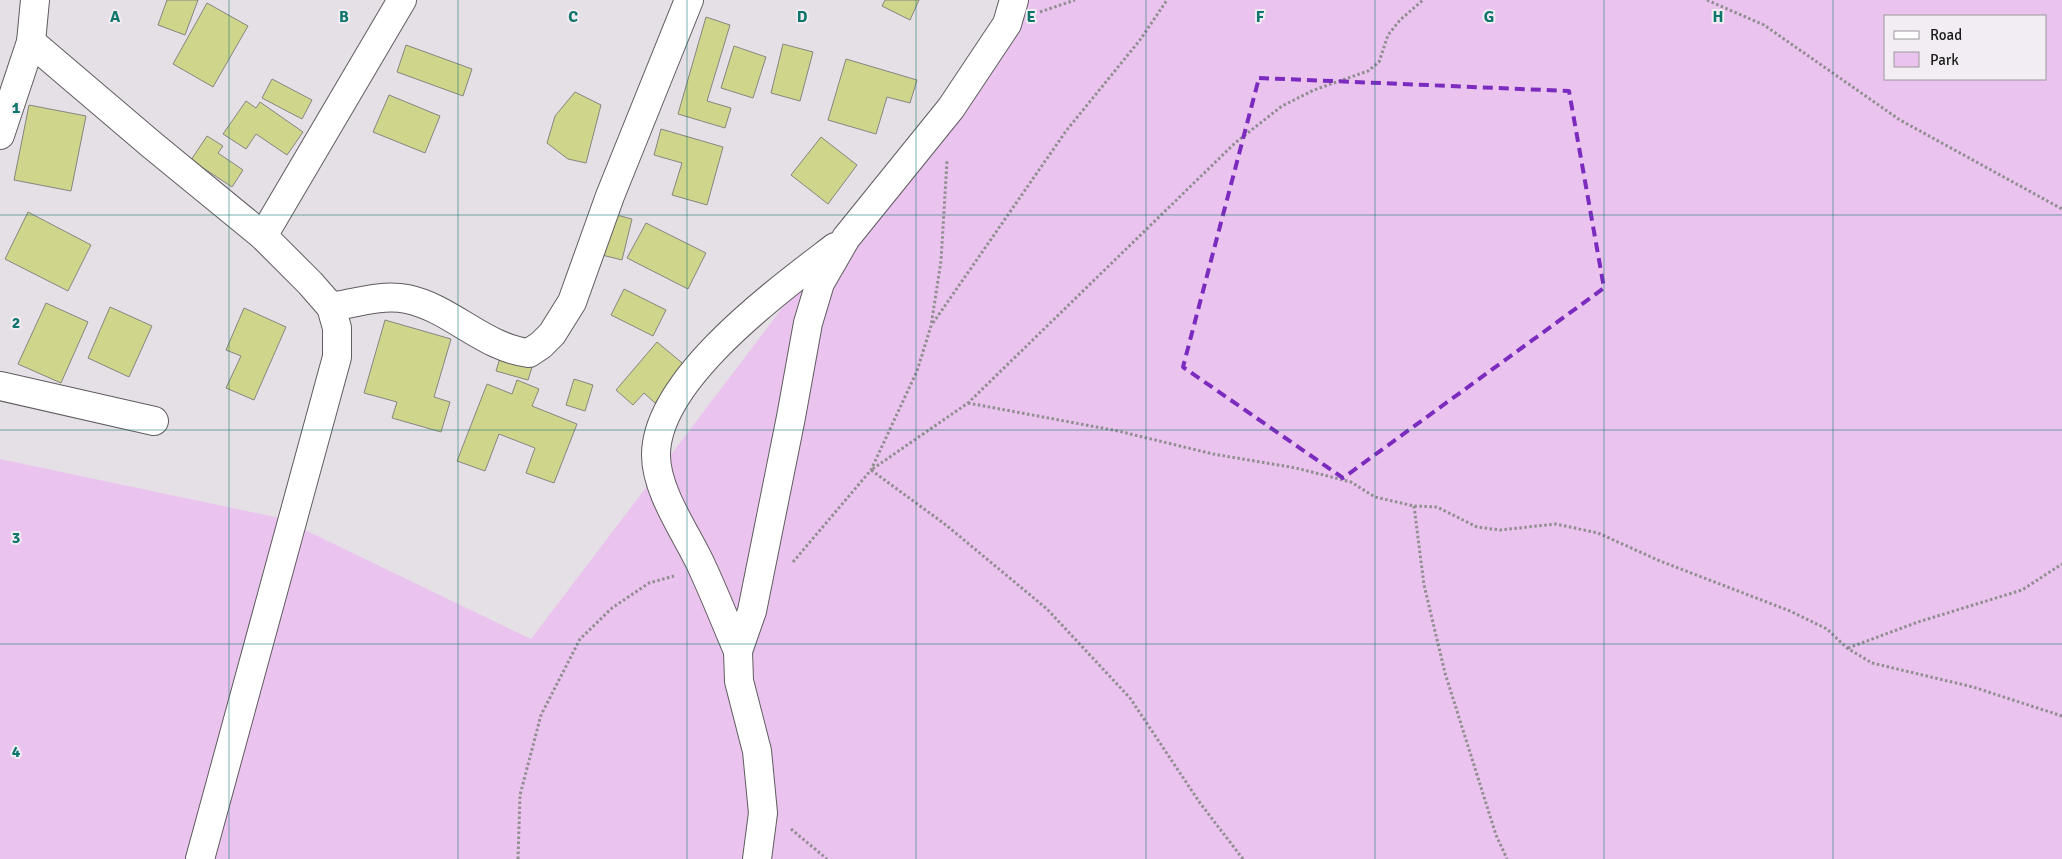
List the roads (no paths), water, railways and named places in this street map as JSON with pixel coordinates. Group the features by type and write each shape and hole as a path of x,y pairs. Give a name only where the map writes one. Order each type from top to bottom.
{"street":[{"path":"0,135 31,42 35,0"},
{"path":"263,236 402,0"},
{"path":"331,307 387,297 406,299 428,305 504,347 529,352 541,345 552,334 572,302 610,196 690,0"},
{"path":"758,859 763,813 757,751 739,681 738,651 752,611 808,323 820,284 846,238 951,108 1007,24 1014,0"},
{"path":"31,42 263,236 331,307 337,328 337,356 200,859"},
{"path":"738,651 702,567 661,481 656,456 660,428 677,396 724,337 777,291 846,238"},
{"path":"0,386 154,421"}]}
